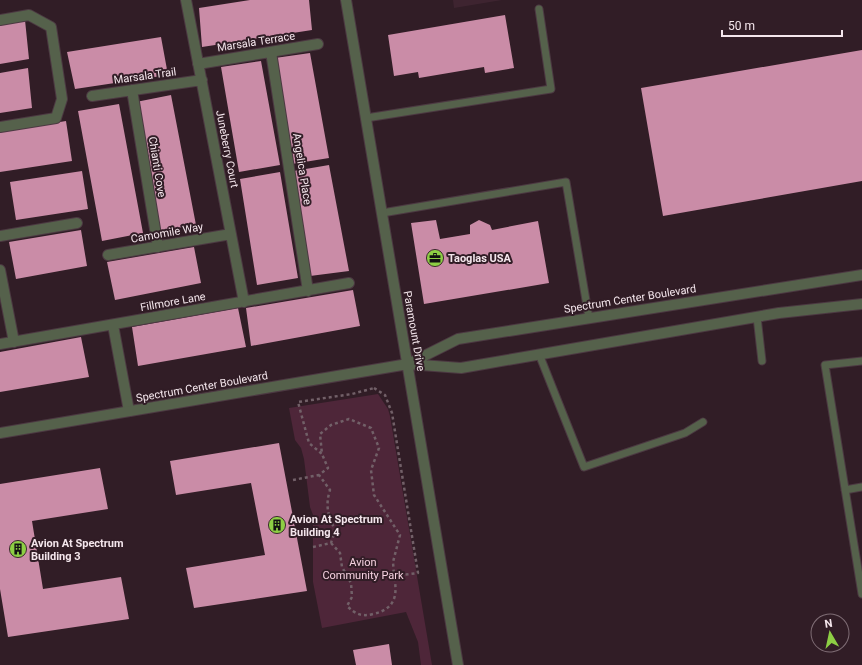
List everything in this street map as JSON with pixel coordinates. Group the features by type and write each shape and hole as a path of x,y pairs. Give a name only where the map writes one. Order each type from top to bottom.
{"street":[{"name":"Juneberry Court","path":"186,0 244,302"},
{"name":"Paramount Drive","path":"346,0 458,665"},
{"path":"0,20 28,15 51,27 62,99 56,118 0,127"},
{"name":"Marsala Terrace","path":"198,64 318,44"},
{"name":"Angelica Place","path":"271,52 308,291"},
{"name":"Marsala Trail","path":"92,96 202,80"},
{"name":"Chianti Cove","path":"132,90 158,247"},
{"path":"0,236 77,222"},
{"name":"Camomile Way","path":"108,256 231,234"},
{"path":"0,270 14,342"},
{"name":"Spectrum Center Boulevard","path":"408,364 458,339 862,275"},
{"name":"Fillmore Lane","path":"0,344 349,283"},
{"name":"Spectrum Center Boulevard","path":"0,433 408,364 462,368 757,317 862,304"},
{"path":"113,325 129,411"}],"lane":[{"path":"366,118 551,89 538,8"},
{"path":"382,213 566,182 589,318"},
{"path":"757,317 762,361"},
{"path":"539,354 584,467 685,433 703,422"},
{"path":"862,361 825,365 862,594"},
{"path":"845,490 862,487"}],"path":[{"path":"322,454 309,443 298,402 352,394 374,388 385,395 394,424 418,573 394,576"},
{"path":"293,480 320,475 328,468 322,454 320,434 331,425 349,419 371,428 379,448 372,470 374,495 400,535 393,562 396,596 384,612 366,616 355,613 347,606 352,598 351,583 342,567 340,554 331,543"},
{"path":"320,475 330,490 326,508 335,530 331,543"},
{"path":"313,547 331,543"}],"shaded area":[{"path":"453,0 502,0 454,8"}],"green space":[{"name":"Avion Community Park","path":"378,394 388,409 390,416 432,665 421,665 418,642 406,612 322,628 313,582 313,515 310,507 304,459 301,448 295,440 289,408"}],"building":[{"path":"250,0 309,0 312,30 202,47 199,8"},
{"path":"505,15 514,68 485,73 484,67 419,78 418,72 394,76 388,35"},
{"path":"25,20 29,59 0,64 0,24"},
{"path":"161,37 168,75 75,89 67,52"},
{"path":"862,50 862,181 663,216 641,88"},
{"path":"310,53 329,158 292,164 275,58"},
{"path":"261,61 280,165 239,172 221,67"},
{"path":"28,68 32,108 0,113 0,73"},
{"path":"171,95 196,225 158,231 136,102"},
{"path":"119,104 143,233 102,241 78,111"},
{"path":"66,121 72,161 0,172 0,132"},
{"path":"329,165 349,271 310,276 294,171"},
{"path":"82,171 88,209 16,220 10,182"},
{"path":"280,172 298,278 257,285 240,179"},
{"path":"436,220 440,239 470,234 470,225 479,220 490,225 492,230 538,221 549,283 424,304 411,223"},
{"path":"81,230 87,266 16,279 9,242"},
{"path":"194,247 201,283 115,300 107,262"},
{"path":"353,290 360,326 251,346 246,308"},
{"path":"238,308 246,347 138,366 132,327"},
{"path":"81,337 89,377 0,392 0,352"},
{"name":"Avion At Spectrum Building 4","path":"279,443 307,591 194,608 186,568 265,555 251,483 176,495 170,461"},
{"name":"Avion At Spectrum Building 3","path":"100,468 108,509 32,521 43,589 121,577 129,619 8,637 0,589 0,484"},
{"path":"389,644 392,665 356,665 353,650"}],"place":[{"name":"Taoglas USA","path":"435,258"},
{"name":"Avion At Spectrum Building 4","path":"277,525"},
{"name":"Avion At Spectrum Building 3","path":"18,549"}]}
